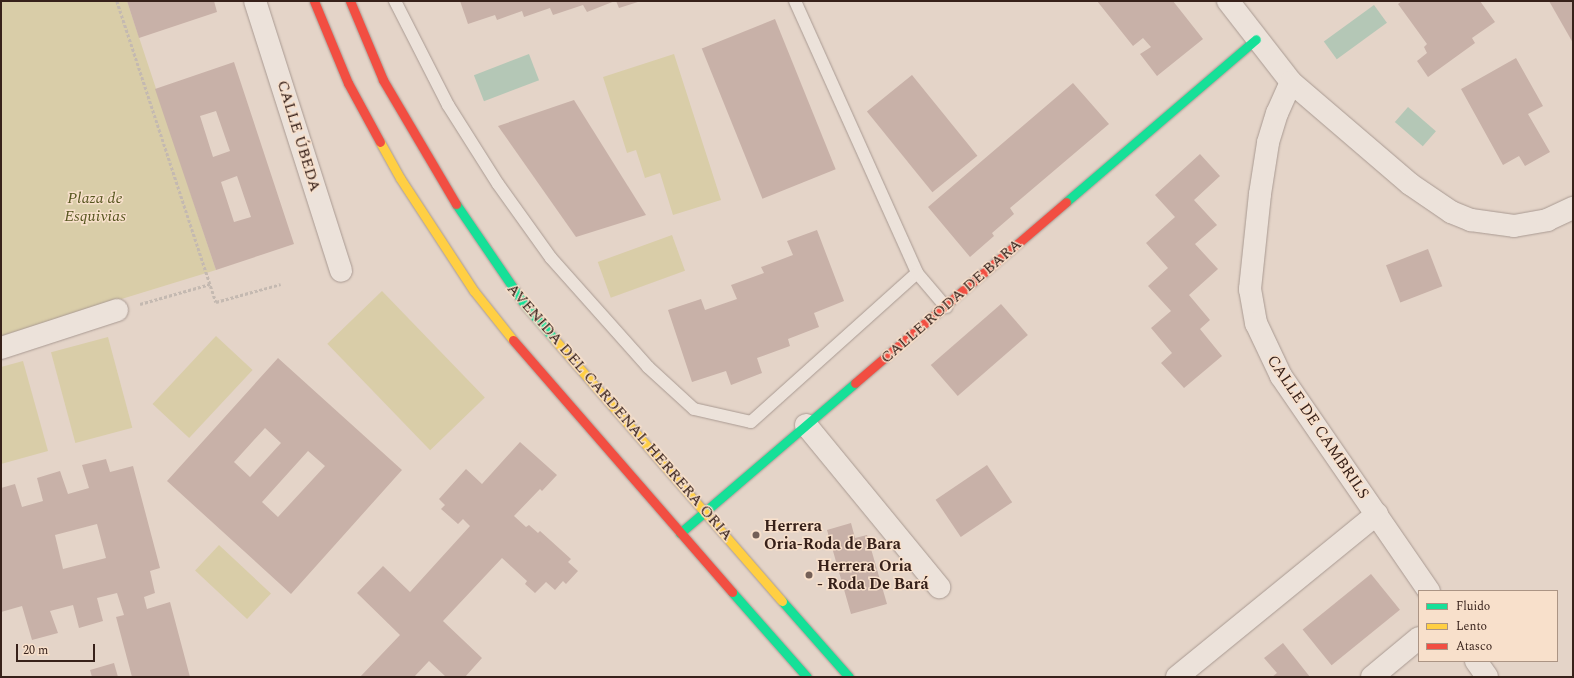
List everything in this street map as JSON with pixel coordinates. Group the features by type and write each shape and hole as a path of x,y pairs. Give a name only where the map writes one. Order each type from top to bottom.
{"main road":[{"name":"AVENIDA DEL CARDENAL HERRERA ORIA","path":"314,1 348,83 400,178 448,255 505,332 540,374 807,677"},
{"name":"AVENIDA DEL CARDENAL HERRERA ORIA","path":"350,1 394,100 454,203 493,261 558,344 849,677"},
{"name":"CALLE RODA DE BARA","path":"680,533 946,307 1256,39"}],"street":[{"name":"CALLE ÚBEDA","path":"255,1 341,271"},
{"path":"1228,1 1290,82 1410,184 1451,212 1471,220 1514,226 1547,220 1573,208"},
{"name":"CALLE DE CAMBRILS","path":"1290,82 1277,113 1268,143 1250,289 1253,308 1267,351 1281,376 1428,590"},
{"path":"1,348 117,310"},
{"path":"806,425 940,587"},
{"name":"CALLE DE CAMBRILS","path":"1177,677 1377,514"},
{"path":"1372,677 1418,639"},
{"path":"1477,662 1487,677"}],"lane":[{"path":"395,1 448,105 498,184 551,258 643,362 694,409 751,422 917,273"},
{"path":"795,1 917,273 946,307"}],"path":[{"path":"117,1 216,302 280,284"},
{"path":"117,310 210,284"}],"green space":[{"name":"Plaza de Esquivias","path":"1,1 127,1 216,270 1,336"},
{"path":"674,54 721,200 673,215 660,173 645,178 636,150 627,153 603,77"},
{"path":"672,235 685,271 611,298 598,262"},
{"path":"382,291 485,397 430,450 327,344"},
{"path":"216,336 253,370 189,438 153,404"},
{"path":"108,337 132,428 75,443 51,352"},
{"path":"23,361 48,451 1,464 1,367"},
{"path":"219,545 271,593 247,619 195,571"}],"shaded area":[{"path":"1374,5 1387,23 1337,59 1324,41"},
{"path":"529,54 539,80 484,101 474,75"},
{"path":"1408,107 1436,131 1423,146 1395,122"}],"building":[{"path":"127,1 214,1 217,12 139,38"},
{"path":"460,1 615,1 587,12 583,5 553,15 550,8 524,17 522,11 497,20 495,15 468,24"},
{"path":"616,1 641,1 619,8"},
{"path":"1097,1 1173,1 1203,39 1157,76 1140,54 1151,47 1143,38 1133,46"},
{"path":"1402,1 1480,1 1495,22 1472,38 1475,43 1428,77 1417,61 1427,53 1424,47 1427,44 1398,4"},
{"path":"1549,1 1573,1 1573,43"},
{"path":"775,19 836,169 762,199 702,49"},
{"path":"1516,58 1543,106 1528,114 1550,152 1525,166 1519,156 1503,165 1461,89"},
{"path":"234,62 294,244 216,270 155,89","holes":["216,111 230,151 213,157 200,116","237,176 251,217 234,222 221,182"]},
{"path":"912,75 977,156 932,192 867,112"},
{"path":"1073,83 1109,124 1010,208 1014,214 992,233 994,236 970,257 928,207"},
{"path":"574,100 646,215 576,237 498,126"},
{"path":"1200,154 1220,176 1194,200 1217,225 1195,244 1218,269 1189,295 1210,320 1200,329 1222,356 1184,388 1161,363 1172,353 1151,328 1171,311 1148,286 1168,268 1146,243 1175,217 1155,195"},
{"path":"817,230 844,301 814,313 819,327 788,339 790,346 757,358 762,373 731,385 726,371 692,382 668,310 701,299 705,310 737,299 731,285 764,273 761,267 793,255 787,241"},
{"path":"1428,249 1442,286 1400,302 1386,265"},
{"path":"1001,304 1028,335 958,396 931,365"},
{"path":"278,358 402,470 291,594 167,481","holes":["265,428 281,443 250,477 234,462","308,451 325,466 278,517 262,502"]},
{"path":"520,442 557,475 542,491 540,489 514,516 526,527 529,525 538,533 540,531 571,559 568,562 578,571 566,584 563,581 555,590 546,582 535,593 525,584 527,581 502,558 443,621 482,658 465,677 446,677 429,661 414,677 360,677 400,635 357,593 383,566 410,592 470,526 463,519 458,524 441,509 445,505 439,499 466,469 482,484"},
{"path":"106,459 110,472 133,466 160,568 150,571 155,593 144,597 147,609 170,602 190,677 132,677 116,617 124,615 117,593 97,598 103,621 79,628 73,605 50,611 58,633 32,640 22,606 1,612 1,488 15,484 22,507 43,501 37,478 60,471 68,494 89,488 82,465","holes":["97,524 106,558 63,569 55,535"]},
{"path":"987,465 1012,502 961,537 936,500"},
{"path":"851,523 855,538 867,535 887,604 851,614 827,530"},
{"path":"1371,574 1400,610 1332,665 1303,629"},
{"path":"1283,643 1310,677 1272,677 1277,673 1264,658"},
{"path":"114,663 118,677 92,677 90,670"}],"traffic: fast":[{"path":"1066,202 1256,39"},
{"path":"456,204 525,305 555,340"},
{"path":"680,533 855,383"},
{"path":"732,592 807,677"},
{"path":"782,601 849,677"}],"traffic: slow":[{"path":"380,142 400,178 474,291 513,340"},
{"path":"555,340 782,601"}],"traffic: jam":[{"path":"314,1 348,83 380,142"},
{"path":"350,1 383,80 456,204"},
{"path":"855,383 1066,202"},
{"path":"513,340 732,592"}],"place":[{"name":"Herrera Oria-Roda de Bara","path":"756,535"},
{"name":"Herrera Oria - Roda De Bará","path":"809,575"}]}
